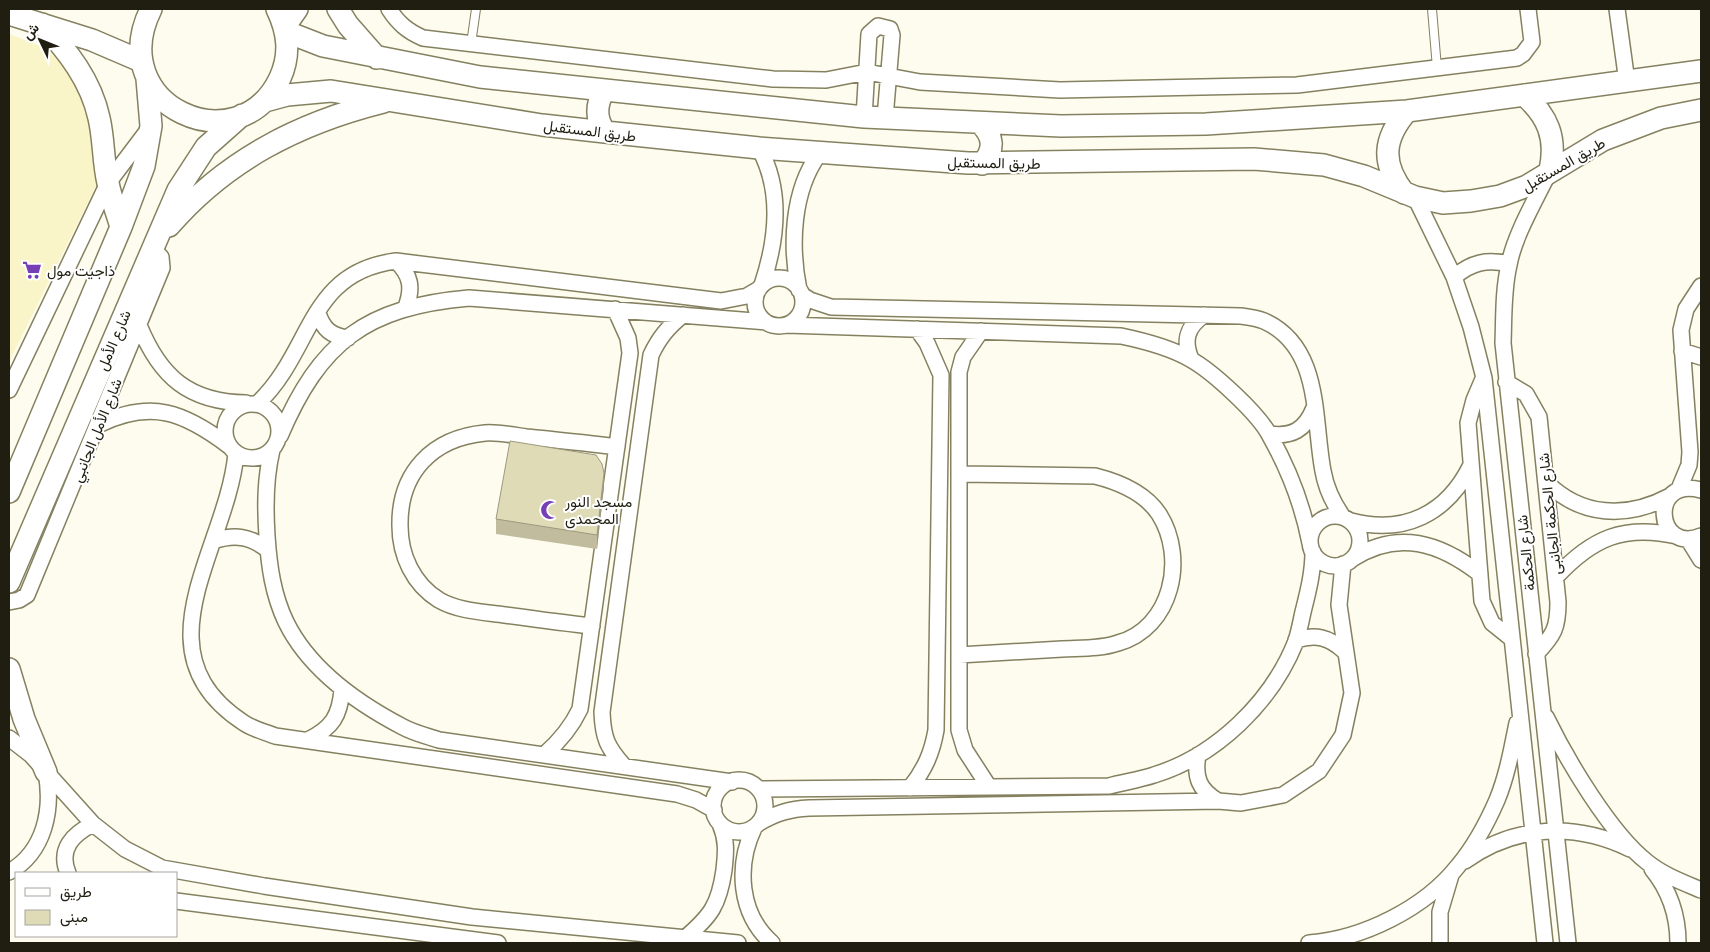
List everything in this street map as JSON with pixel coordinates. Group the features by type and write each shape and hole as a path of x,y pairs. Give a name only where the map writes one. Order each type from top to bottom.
{"main road":[{"path":"9,492 121,227 144,166 151,126 140,42 144,23 151,9"},
{"path":"283,22 297,9"},
{"path":"338,9 352,31 377,58"},
{"path":"9,14 92,40 144,70 157,95 171,107 187,116 206,120 224,120 242,115 265,101 276,86 284,70 288,52 283,22"},
{"path":"283,22 323,46 480,77 874,117 1060,126 1206,124 1407,111 1701,71"},
{"path":"42,24 67,52 90,92 99,118 108,183 121,227"},
{"path":"604,90 597,108 598,116 605,132"},
{"name":"طريق المستقبل","path":"265,101 287,95 331,91 605,132 819,154 982,164 1254,159 1294,161 1324,165 1364,176 1410,195 1442,202 1500,196 1527,186 1550,170 1603,140 1661,118 1701,110"},
{"path":"1524,96 1537,107 1547,120 1554,154 1550,170"},
{"path":"155,244 204,189 259,149 316,122 388,101"},
{"path":"1407,111 1395,125 1388,142 1387,161 1393,178 1410,195"},
{"name":"شارع الأمل","path":"9,582 186,176 206,148 242,115"},
{"path":"980,123 987,130 991,138 992,148 982,164"},
{"path":"9,669 24,719 46,772"}],"street":[{"path":"389,9 398,23 410,32 423,38 472,44 773,79 826,80 867,72 920,82 1060,90 1298,84 1517,58 1523,54 1532,42 1528,9"},
{"path":"1617,9 1627,82"},
{"path":"884,26 892,35 889,75 874,117 867,72 869,34 873,28 884,26"},
{"path":"10,383 108,183 151,126"},
{"path":"759,148 770,172 776,199 769,264 755,307 759,316 766,322"},
{"path":"786,325 800,313 803,304 794,267 799,201 809,167 819,154"},
{"name":"شارع الحكمة","path":"1550,170 1528,216 1509,264 1504,313 1506,382 1568,943"},
{"name":"شارع الحكمة","path":"1410,195 1454,277 1471,327 1484,378 1545,943"},
{"name":"شارع الأمل الجانبي","path":"9,602 19,600 27,594 139,325 162,268 161,257 155,244"},
{"path":"1454,277 1466,267 1479,262 1494,260 1509,264"},
{"path":"396,261 405,270 410,282 410,295 406,307"},
{"path":"396,261 721,301 747,296 760,287 771,280 782,279 792,282 810,300 831,306 1241,316 1264,321 1283,333 1299,350 1309,370 1327,488 1360,536 1360,545 1347,562 1338,605 1352,693 1343,735 1319,771 1283,795 1241,803 1218,801 791,809 775,814 756,825 736,832 717,817 677,794 275,736 245,724 220,704 201,678 190,649 190,614 233,481 233,450 225,436 225,425 237,407 253,403 279,382 328,296 342,282 358,270 376,264 396,261"},
{"path":"1701,286 1686,309 1681,330 1690,452 1689,465 1664,507 1664,518 1668,529 1689,537 1701,560"},
{"path":"98,425 119,415 142,411 164,412 186,418 209,430 233,450 245,457 255,458 276,443 294,403 313,373 348,338 366,324 406,307 437,300 469,298 616,309 766,322 776,326 1121,336 1161,346 1191,359 1245,406 1270,434 1299,502 1311,548 1326,564 1347,562 1369,550 1388,544 1428,544 1446,551 1480,574"},
{"path":"544,755 559,742 571,726 580,709 630,353 626,330 616,309"},
{"path":"318,313 321,323 328,332 348,338"},
{"path":"624,766 610,751 603,733 602,712 651,355 658,339 669,326 683,315"},
{"path":"1191,359 1186,347 1187,334 1193,322 1204,315"},
{"path":"139,325 147,345 161,367 179,385 200,397 223,403 253,403 268,408 276,415 280,426 266,474 264,500 273,587 286,622 310,659 342,689 404,728 439,740 732,782 746,781 759,789 1109,786 1155,775 1198,755 1229,733 1256,706 1279,675 1296,640 1312,576 1311,534 1316,525 1324,519 1333,516 1364,524 1390,526 1427,516 1446,502 1456,490 1471,464"},
{"path":"910,788 924,771 932,751 936,706 941,375 928,343 917,329"},
{"path":"981,331 963,357 959,372 959,730 964,750 989,787"},
{"path":"1682,351 1701,357"},
{"path":"1484,378 1474,400 1468,423 1482,601 1492,623 1512,639"},
{"name":"شارع الحكمة الجانبى","path":"1506,382 1526,394 1539,417 1556,577 1558,620 1552,637 1536,654"},
{"path":"1270,434 1284,436 1298,431 1308,422 1314,408"},
{"path":"592,626 461,609 439,600 420,584 407,563 400,539 400,514 405,489 416,466 436,449 460,438 486,433 617,447"},
{"path":"959,474 1095,476 1115,481 1134,491 1158,514 1172,544 1174,577 1162,609 1140,634 1119,643 1096,647 959,655"},
{"path":"1546,482 1559,495 1575,505 1592,510 1638,509 1654,504 1690,487 1701,490"},
{"path":"1556,577 1579,554 1614,534 1644,530 1689,537"},
{"path":"213,541 227,536 242,536 256,541 268,550"},
{"path":"602,552 624,554"},
{"path":"938,568 959,568"},
{"path":"1296,640 1322,637 1334,642 1344,651"},
{"path":"308,740 323,732 334,720 341,705 342,689"},
{"path":"936,706 959,706"},
{"path":"1440,943 1440,912 1455,870 1482,830 1498,798 1520,709"},
{"path":"1542,709 1574,768 1633,850 1647,862 1677,880 1701,890"},
{"path":"9,738 31,755 93,824 126,849 162,868 264,886 619,938 684,939 738,943"},
{"path":"1198,755 1195,769 1198,783 1206,794 1218,801"},
{"path":"9,872 29,855 41,836 48,815 50,794 46,772"},
{"path":"684,939 700,925 712,910 721,893 726,849 725,836 717,817 717,793 732,782"},
{"path":"759,789 765,806 746,851 744,896 750,916 760,933 772,943"},
{"path":"68,872 64,865 67,847 77,832 93,824"},
{"path":"1309,943 1329,942 1395,916 1425,897 1455,870 1494,844 1534,832 1555,830 1596,835 1633,850"},
{"path":"1647,862 1662,881 1673,903 1678,927 1678,943"},
{"path":"260,912 264,886"},
{"path":"178,901 260,912 421,938 498,943"}],"lane":[{"path":"472,44 476,9"},
{"path":"1432,9 1437,68"}],"shaded area":[{"name":"ذاجيت مول","path":"9,34 52,50 71,73 86,106 100,178 9,362"}],"building":[{"name":"مسجد النور المحمدى","path":"510,441 596,455 602,464 604,473 597,535 496,519"}],"place":[{"name":"ذاجيت مول","path":"32,270"},
{"name":"مسجد النور المحمدى","path":"550,510"}]}
